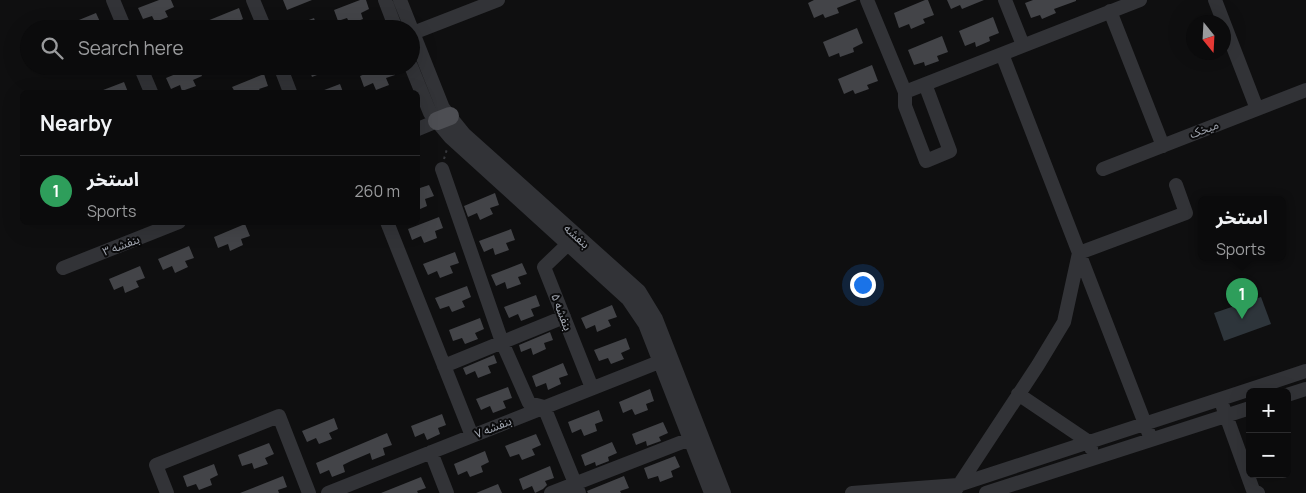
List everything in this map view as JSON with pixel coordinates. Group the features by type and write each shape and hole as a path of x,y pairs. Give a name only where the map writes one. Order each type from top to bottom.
{"street":[{"path":"114,0 122,20"},
{"path":"253,0 261,20"},
{"path":"385,0 393,20"},
{"name":"بنفشه","path":"400,0 408,20"},
{"path":"420,30 498,0"},
{"path":"867,0 905,92 905,106 926,161 950,151 925,84"},
{"path":"1005,0 1023,45"},
{"path":"905,92 1140,0"},
{"path":"1216,0 1258,109"},
{"path":"1110,11 1163,146"},
{"name":"بنفشه","path":"420,50 443,108 444,119 450,137 628,298 645,324 711,493"},
{"path":"1002,54 1151,440"},
{"path":"144,75 150,90"},
{"path":"283,75 289,90"},
{"name":"بنفشه","path":"415,75 430,113 444,119 464,134 639,291 656,319 724,493"},
{"name":"میخک","path":"1103,169 1306,90"},
{"path":"420,128 444,119"},
{"path":"442,169 502,342 529,403 544,407 577,488"},
{"path":"1079,253 1186,213 1176,185"},
{"name":"بنفشه ۳","path":"63,268 171,225"},
{"path":"388,225 472,436"},
{"name":"بنفشه ۵","path":"568,244 544,267 592,388"},
{"path":"959,490 1064,322 1079,253"},
{"path":"444,366 564,317"},
{"name":"بنفشه ۷","path":"328,493 659,362"},
{"path":"852,493 959,490 1089,442 1306,371"},
{"path":"1291,395 1306,389"},
{"path":"1018,394 1089,442 1095,458"},
{"path":"1220,399 1253,490 1258,493"},
{"path":"986,493 1246,409"},
{"path":"166,493 156,465 279,416 309,493"},
{"path":"551,493 577,488 690,439"},
{"path":"431,452 447,493"}],"path":[{"path":"442,169 450,137"}],"shaded area":[{"path":"1261,297 1271,324 1224,341 1214,313"}],"building":[{"path":"159,0 171,0 174,7 165,11 168,17 160,20 154,20 152,16 143,19 138,8"},
{"path":"283,0 312,0 287,10"},
{"path":"360,0 366,0 369,9 361,13 363,19 360,20 348,20 347,18 338,20 334,10"},
{"path":"814,0 857,0 837,8 839,13 825,18 823,14 814,18 808,3"},
{"path":"928,0 934,15 923,19 925,23 911,29 909,24 899,28 894,13"},
{"path":"947,0 984,0 962,9 960,5 951,9"},
{"path":"1033,0 1076,1 1054,9 1056,13 1042,19 1040,15 1031,18 1025,3"},
{"path":"239,8 243,19 241,20 209,20"},
{"path":"96,13 99,20 79,20"},
{"path":"993,17 999,33 989,37 990,41 976,47 975,42 965,46 959,31"},
{"path":"857,28 863,43 853,48 854,52 840,57 839,53 829,57 823,42"},
{"path":"942,36 948,52 937,56 939,61 925,66 924,62 914,65 908,50"},
{"path":"872,65 878,81 867,85 869,89 855,94 853,90 844,94 838,79"},
{"path":"173,75 202,76 193,80 196,86 185,90 182,90 180,85 171,89 166,78"},
{"path":"262,75 264,75 268,86 260,90 234,90 232,87"},
{"path":"395,75 386,78 389,85 376,90 373,83 364,87 360,76"},
{"path":"124,82 127,90 103,90"},
{"path":"340,84 342,90 324,90"},
{"path":"429,185 434,196 425,199 427,206 420,209 420,188"},
{"path":"495,193 499,205 490,208 493,214 480,220 477,213 468,217 464,206"},
{"path":"439,217 443,228 435,231 437,238 424,243 421,236 412,240 408,229"},
{"path":"243,225 245,225 250,236 241,239 243,245 230,251 228,244 218,248 214,237"},
{"path":"511,229 515,240 506,243 509,250 495,255 493,248 484,252 479,241"},
{"path":"189,246 194,258 185,261 188,267 175,273 172,266 163,270 158,259"},
{"path":"455,252 459,263 450,266 453,273 440,278 437,271 428,275 423,264"},
{"path":"522,263 527,274 518,277 521,284 507,289 505,282 496,286 491,275"},
{"path":"140,266 145,278 136,281 139,287 125,293 123,286 114,290 109,279"},
{"path":"467,286 471,297 462,301 465,307 452,312 449,306 440,309 435,298"},
{"path":"536,295 540,306 531,309 534,316 521,321 518,314 509,318 504,307"},
{"path":"612,305 617,317 608,320 611,326 597,332 595,325 586,329 581,318"},
{"path":"480,318 484,329 475,333 478,339 465,344 462,338 453,341 449,330"},
{"path":"550,332 553,340 544,343 546,349 533,355 531,348 521,352 519,345"},
{"path":"626,338 630,349 621,353 624,359 611,364 608,358 599,361 594,350"},
{"path":"494,355 497,363 488,366 491,373 478,378 475,371 466,375 463,368"},
{"path":"563,363 568,375 559,378 561,384 548,390 546,383 536,387 532,376"},
{"path":"508,387 512,398 503,401 506,408 493,413 490,406 481,410 476,399"},
{"path":"650,389 654,401 646,404 648,410 635,415 632,409 623,413 619,402"},
{"path":"599,410 603,421 595,424 597,431 584,436 581,429 572,433 568,422"},
{"path":"442,414 446,425 438,428 440,434 427,440 424,433 415,437 411,426"},
{"path":"334,418 338,429 329,433 332,439 319,444 316,438 307,442 302,431"},
{"path":"663,422 668,433 659,437 661,441 647,446 646,441 636,445 632,434"},
{"path":"387,433 392,445 383,448 385,455 372,460 370,453 343,465 345,472 332,477 329,470 320,474 316,463"},
{"path":"536,434 541,445 532,449 535,455 522,460 519,454 510,457 505,446"},
{"path":"612,442 617,453 608,457 609,461 596,466 595,462 585,466 581,455"},
{"path":"269,443 274,454 265,458 268,464 254,469 252,463 242,466 238,455"},
{"path":"485,451 489,462 481,466 483,472 470,477 467,471 458,475 454,464"},
{"path":"675,456 680,467 671,471 673,477 660,482 658,476 648,479 644,468"},
{"path":"214,464 218,475 210,479 212,485 199,490 196,484 187,487 183,476"},
{"path":"550,466 554,478 545,481 547,485 543,489 535,493 532,486 523,490 519,479"},
{"path":"283,476 287,487 278,490 279,493 240,493"},
{"path":"624,476 629,488 620,491 621,493 588,493 587,491"},
{"path":"421,477 426,488 417,491 418,493 381,493"},
{"path":"498,484 502,493 476,493"}],"place":[{"name":"استخر","path":"1242,319"}]}
